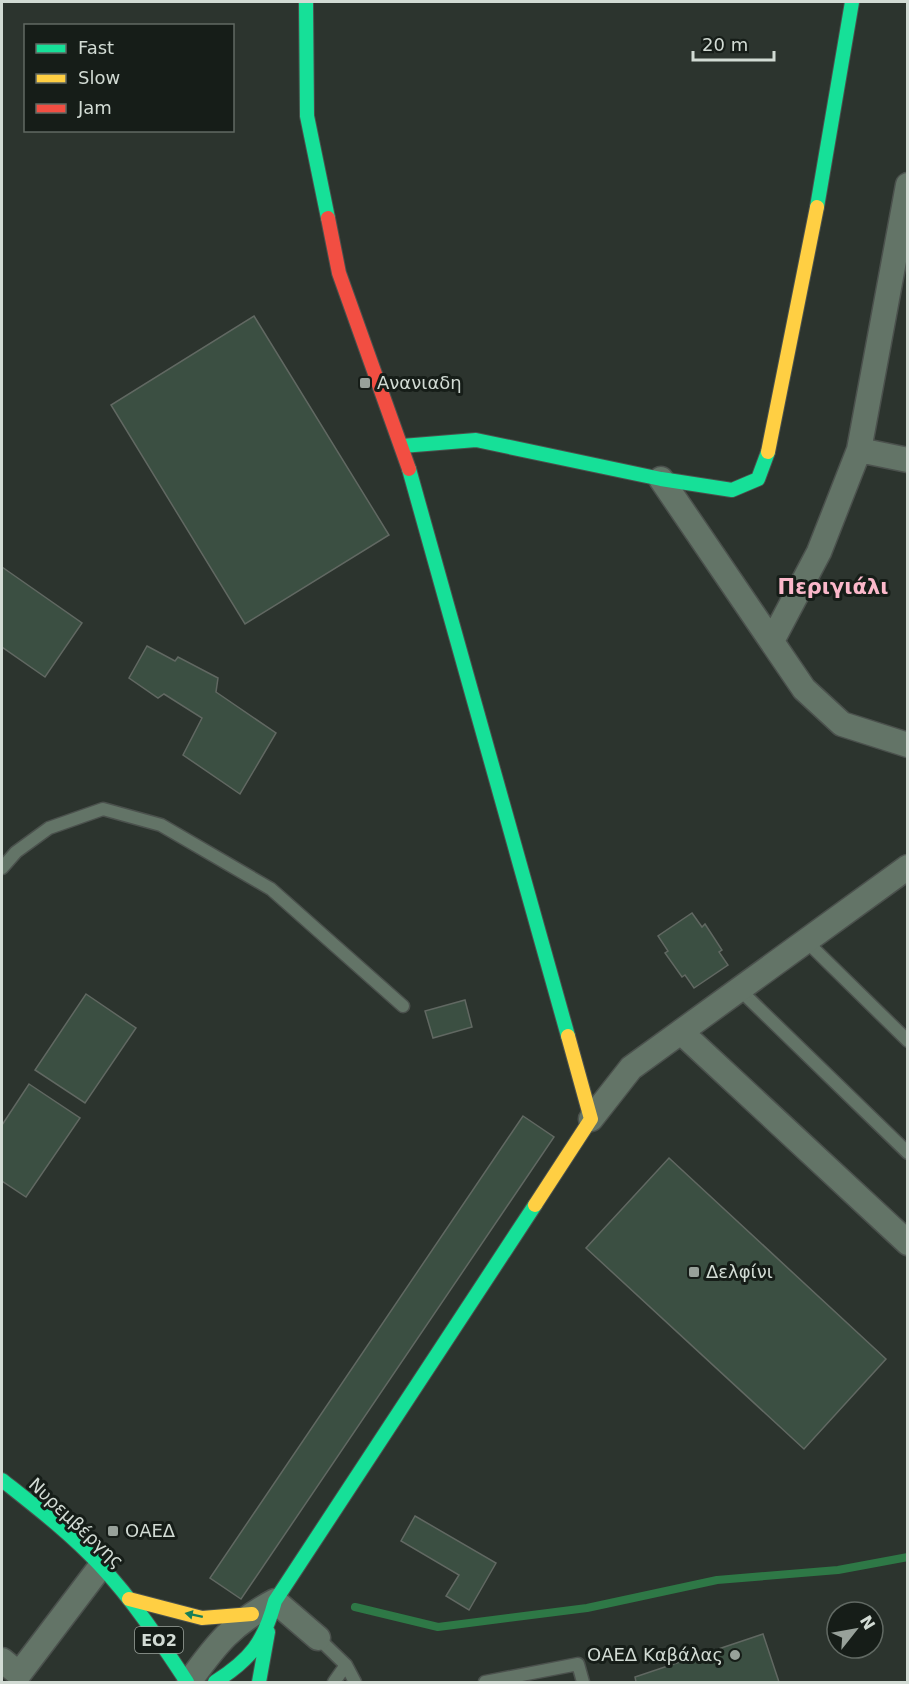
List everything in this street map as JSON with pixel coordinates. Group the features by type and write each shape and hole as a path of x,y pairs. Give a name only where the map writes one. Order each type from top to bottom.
{"street":[{"path":"306,2 307,116 339,273 402,446 591,1119"},
{"path":"402,446 476,440 661,479 732,490 758,479 767,457 806,272 852,2"},
{"path":"772,641 819,552 859,450 905,220 908,185"},
{"path":"859,450 908,460"},
{"path":"661,479 804,689 842,723 908,745"},
{"path":"259,1683 275,1601 591,1119 632,1068 908,867"},
{"path":"681,1032 908,1243"},
{"name":"Νυρεμβέργης","path":"2,1480 68,1534 101,1566 129,1599 188,1683"},
{"path":"2,1660 19,1674 101,1566"},
{"path":"129,1599 202,1618 252,1614"},
{"path":"188,1683 216,1644 252,1614 275,1601"},
{"path":"275,1601 318,1638"},
{"path":"215,1683 248,1662 268,1632"}],"lane":[{"path":"2,868 16,852 49,828 103,809 161,825 271,889 402,1006"},
{"path":"806,941 908,1041"},
{"path":"740,990 908,1153"},
{"path":"318,1638 346,1665 355,1683"},
{"path":"485,1683 578,1664 583,1683"},
{"path":"334,1683 346,1665"}],"building":[{"path":"254,316 389,535 245,624 111,405"},
{"path":"2,567 82,623 45,677 2,647"},
{"path":"147,646 175,661 178,657 218,678 216,692 276,733 240,794 183,755 202,718 164,694 158,698 129,678"},
{"path":"692,913 702,927 705,924 722,950 719,952 728,965 694,988 685,975 682,977 665,953 668,951 658,936"},
{"path":"86,994 136,1028 85,1103 35,1070"},
{"path":"465,1000 472,1027 433,1038 425,1011"},
{"path":"29,1084 80,1118 26,1197 2,1181 2,1125"},
{"path":"523,1116 554,1137 241,1599 210,1578"},
{"path":"669,1158 886,1359 804,1449 586,1248"},
{"path":"415,1516 496,1563 469,1610 446,1596 459,1575 401,1541"},
{"name":"ΟΑΕΔ Καβάλας","path":"763,1634 779,1682 636,1682 635,1677"}],"waterway":[{"path":"355,1607 438,1627 587,1608 717,1580 838,1570 908,1557"}],"traffic: fast":[{"path":"306,2 307,116 328,218"},
{"path":"817,207 852,2"},
{"path":"402,446 476,440 661,479 732,490 758,479 768,452"},
{"path":"409,469 568,1036"},
{"path":"215,1682 247,1657 261,1639 275,1601 535,1205"},
{"path":"2,1480 65,1531 99,1564 135,1606 187,1682"},
{"path":"259,1682 268,1632"}],"traffic: slow":[{"path":"768,452 817,207"},
{"path":"535,1205 591,1119 568,1036"},
{"path":"129,1599 202,1618 252,1614"}],"traffic: jam":[{"path":"328,218 339,273 409,469"}],"place":[{"name":"Ανανιαδη","path":"365,383"},
{"name":"Δελφίνι","path":"694,1272"},
{"name":"ΟΑΕΔ","path":"113,1531"},
{"name":"ΟΑΕΔ Καβάλας","path":"735,1655"}],"district":[{"name":"Περιγιάλι","path":"833,587"}]}
